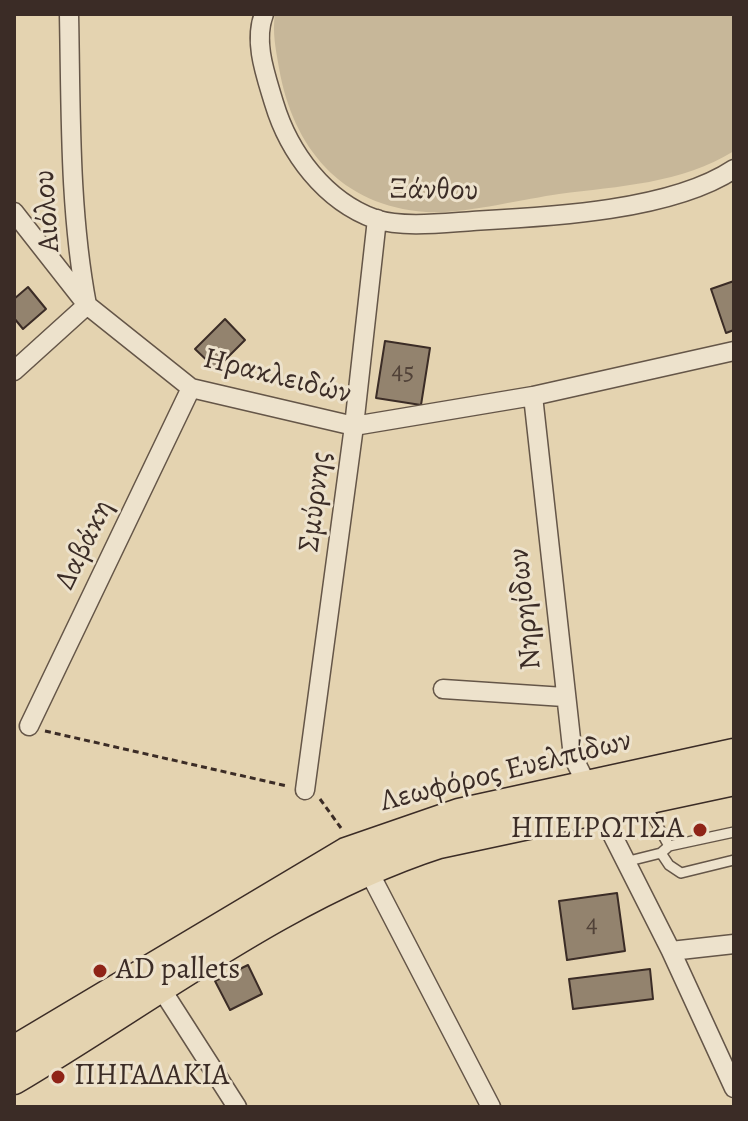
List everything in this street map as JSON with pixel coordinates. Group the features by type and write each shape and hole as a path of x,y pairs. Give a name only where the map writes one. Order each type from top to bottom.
{"main road":[{"name":"Λεωφόρος Ευελπίδων","path":"14,1050 290,883 365,858 459,813 734,753"},
{"name":"Λεωφόρος Ευελπίδων","path":"14,1080 298,906 365,858 734,781"}],"street":[{"name":"Αιόλου","path":"69,14 72,147 80,267 87,305"},
{"name":"Ξάνθου","path":"257,16 261,59 277,113 294,152 334,197 377,219 436,223 547,217 657,199 717,180 734,169"},
{"name":"Ηρακλειδών","path":"14,212 87,305 191,388 354,426 533,396 734,352"},
{"name":"Σμύρνης","path":"305,790 354,426 377,219"},
{"path":"14,371 87,305"},
{"name":"Δαβάκη","path":"29,726 191,388"},
{"name":"Νηρηίδων","path":"533,396 573,757 671,951 734,1088"},
{"path":"443,689 564,697"},
{"path":"365,858 491,1107"},
{"path":"671,951 734,944"},
{"path":"162,990 237,1107"}],"lane":[{"path":"644,801 669,865 681,873 734,860"},
{"path":"625,862 734,832"}],"path":[{"path":"29,726 305,790 323,801 365,858"}],"shaded area":[{"path":"275,14 734,14 734,151 693,171 627,186 455,211 426,212 396,207 369,198 346,185 326,168 309,147 286,97 276,48"}],"building":[{"path":"734,281 734,330 726,333 711,289"},
{"path":"28,287 46,309 23,329 14,318 14,299"},
{"path":"225,319 245,340 216,369 195,349"},
{"path":"385,341 430,348 421,405 376,398"},
{"path":"617,893 625,951 567,960 559,901"},
{"path":"248,965 262,994 230,1010 215,981"},
{"path":"650,969 653,999 573,1009 569,979"}],"place":[{"name":"ΗΠΕΙΡΩΤΙΣΑ","path":"700,830"},
{"name":"AD pallets","path":"100,971"},
{"name":"ΠΗΓΑΔΑΚΙΑ","path":"58,1077"}]}
